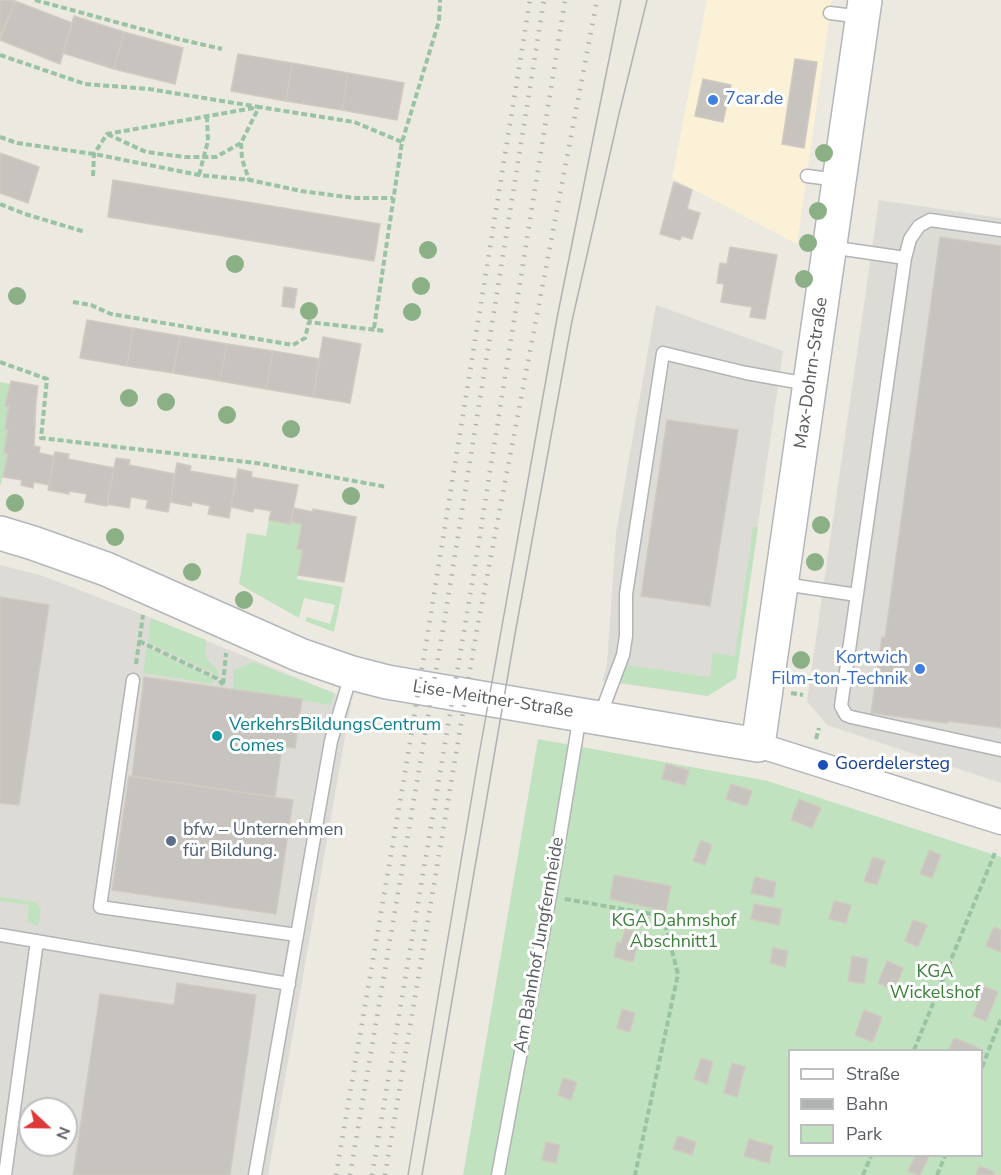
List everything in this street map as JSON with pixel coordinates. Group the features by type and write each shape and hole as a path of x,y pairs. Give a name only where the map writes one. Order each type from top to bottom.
{"main road":[{"name":"Max-Dohrn-Straße","path":"758,745 864,9"},
{"name":"Lise-Meitner-Straße","path":"0,533 106,569 300,655 352,673 387,682 758,745"}],"street":[{"name":"Lise-Meitner-Straße","path":"758,745 1001,822"}],"lane":[{"path":"830,13 864,9"},
{"path":"807,176 839,180"},
{"path":"1001,230 930,220 919,226 910,238 905,258 841,701 846,715 1001,750"},
{"path":"830,247 905,258"},
{"name":"Am Bahnhof Jungfernheide","path":"498,1175 550,896 590,716 623,655 626,636 626,594 663,353 746,373 810,384"},
{"path":"781,584 857,595"},
{"path":"255,1175 331,741 352,673"},
{"path":"133,680 100,906 297,935"},
{"path":"0,935 289,984"},
{"path":"5,1175 37,941"}],"path":[{"path":"35,0 222,49"},
{"path":"374,328 402,142 439,21 440,0"},
{"path":"0,55 85,84 159,90 354,122 402,142"},
{"path":"93,176 94,154 107,134 259,107"},
{"path":"250,180 242,159 241,143 259,107"},
{"path":"199,175 208,141 207,118"},
{"path":"107,134 147,152 185,157 216,158 241,143"},
{"path":"0,137 18,143 143,162 199,175 250,180 354,198 393,198"},
{"path":"143,162 147,152"},
{"path":"0,204 85,232"},
{"path":"73,302 91,305 111,314 293,345 305,338 309,322 385,331"},
{"path":"0,362 47,380 41,438 256,463 387,487"},
{"path":"137,658 144,611"},
{"path":"139,641 218,680 223,685 226,646"},
{"path":"914,1049 996,850"},
{"path":"550,896 663,916 678,974 635,1175"},
{"path":"983,1062 1001,1020"},
{"path":"863,1175 870,1157"},
{"path":"937,1175 944,1157"}],"shaded area":[{"path":"707,0 832,0 797,244 672,178"},
{"path":"879,200 1001,218 1001,783 827,725 807,701"},
{"path":"656,305 783,351 736,678 708,696 602,681 607,665 616,533"},
{"path":"0,565 43,576 134,611 334,693 351,703 268,1175 0,1175"}],"green space":[{"path":"0,382 10,384 5,405 9,406 4,452 8,454 0,487"},
{"path":"269,520 302,524 298,549 303,550 297,579 343,587 334,632 305,621 307,617 330,624 335,605 304,598 299,618 239,584 247,533 266,536"},
{"path":"753,527 758,527 736,678 708,696 616,682 627,665 710,677 713,653 735,656"},
{"path":"151,618 206,640 205,654 208,661 217,669 219,676 148,642"},
{"path":"147,647 213,679 213,684 143,673"},
{"path":"253,662 334,693 331,705 233,689 234,670"},
{"name":"KGA Dahmshof Abschnitt1","path":"538,739 768,781 1001,857 1001,1175 463,1175"},
{"path":"0,897 36,902 41,910 38,926 27,922 29,905 0,901"}],"building":[{"path":"0,0 15,1 0,36"},
{"path":"15,1 72,23 60,64 0,40"},
{"path":"74,16 124,32 114,69 63,53"},
{"path":"124,32 183,48 175,84 114,69"},
{"path":"238,54 292,63 286,101 231,91"},
{"path":"795,59 817,62 804,148 782,144"},
{"path":"292,63 348,73 342,110 286,101"},
{"path":"348,73 404,83 397,120 342,110"},
{"name":"7car.de","path":"703,79 731,85 723,122 695,116"},
{"path":"0,153 39,167 28,203 0,193"},
{"path":"113,180 380,224 374,261 108,217"},
{"path":"674,182 692,190 687,209 700,213 692,239 682,236 680,240 660,234"},
{"path":"940,237 1001,246 1001,728 871,713 882,637 885,638"},
{"path":"730,247 777,255 765,319 750,317 752,307 721,302 724,284 717,283 720,263 727,264"},
{"path":"284,287 297,289 294,308 282,306"},
{"path":"87,320 133,328 127,366 80,358"},
{"path":"133,328 180,336 173,373 127,366"},
{"path":"180,336 227,344 220,381 173,373"},
{"path":"323,337 361,344 350,403 313,397"},
{"path":"227,344 273,351 266,389 220,381"},
{"path":"273,351 320,359 313,397 266,389"},
{"path":"11,381 38,386 34,446 40,447 39,453 54,456 49,485 34,482 33,488 21,485 22,480 3,477 8,454 4,453 9,406 5,406"},
{"path":"667,420 738,430 710,606 641,596"},
{"path":"55,452 69,454 68,459 114,468 107,506 85,502 87,494 69,491 69,494 48,490"},
{"path":"116,458 130,460 129,465 175,474 168,512 146,508 148,500 131,497 129,508 107,504"},
{"path":"177,463 191,466 190,471 236,479 229,518 208,514 210,506 192,502 191,506 170,502"},
{"path":"238,469 252,472 251,477 298,485 290,524 269,520 271,511 254,508 253,512 231,507"},
{"path":"293,508 313,512 313,509 356,517 344,582 298,575 303,550 297,549 302,524 291,522"},
{"path":"0,597 49,605 19,805 0,803"},
{"name":"VerkehrsBildungsCentrum Comes","path":"144,677 302,699 295,748 282,747 275,797 132,776"},
{"path":"666,764 689,770 685,785 662,779"},
{"path":"129,776 293,800 276,914 112,890"},
{"path":"731,784 752,791 747,806 726,799"},
{"path":"799,799 821,808 812,828 791,820"},
{"path":"701,840 712,845 705,865 693,861"},
{"path":"929,850 941,855 932,878 920,874"},
{"path":"873,857 885,861 877,885 864,881"},
{"path":"614,875 671,886 666,911 610,899"},
{"path":"755,877 776,882 773,898 751,893"},
{"path":"834,901 851,905 846,923 829,919"},
{"path":"754,904 782,909 779,925 751,919"},
{"path":"913,920 927,925 918,947 905,941"},
{"path":"994,927 1001,930 1001,952 986,946"},
{"path":"625,929 641,933 633,962 614,957 617,942 621,943"},
{"path":"773,948 788,951 785,967 770,963"},
{"path":"852,956 868,959 864,984 848,981"},
{"path":"887,961 903,968 895,990 878,983"},
{"path":"177,983 256,995 230,1175 73,1175 76,1157 78,1157 78,1141 100,994 174,1005"},
{"path":"984,986 998,992 986,1021 973,1016"},
{"path":"622,1009 635,1013 630,1032 617,1028"},
{"path":"864,1010 882,1017 873,1042 855,1035"},
{"path":"954,1038 979,1048 978,1049 949,1049"},
{"path":"701,1058 713,1062 707,1084 694,1079"},
{"path":"732,1063 745,1067 737,1097 724,1093"},
{"path":"563,1078 577,1082 571,1100 558,1095"},
{"path":"678,1136 696,1142 692,1155 673,1149"},
{"path":"749,1139 773,1146 769,1163 744,1156"},
{"path":"546,1142 560,1145 556,1163 542,1160"},
{"path":"915,1157 929,1157 920,1175 908,1172"},
{"path":"979,1166 995,1172 993,1175 976,1175"}],"tram line":[{"path":"408,1175 477,766 557,318 621,0"},
{"path":"422,1175 515,634 572,321 647,0"}],"railway":[{"path":"336,1175 408,755 530,0"},
{"path":"350,1175 444,623 544,0"},
{"path":"372,1175 474,572 565,0"},
{"path":"385,1175 477,629 597,0"}],"place":[{"name":"7car.de","path":"713,100"},
{"name":"Kortwich Film-ton-Technik","path":"920,669"},
{"name":"VerkehrsBildungsCentrum Comes","path":"217,736"},
{"name":"Goerdelersteg","path":"823,765"},
{"name":"bfw – Unternehmen für Bildung.","path":"171,841"}],"park label":[{"name":"KGA Wickelshof","path":"935,983"}]}
